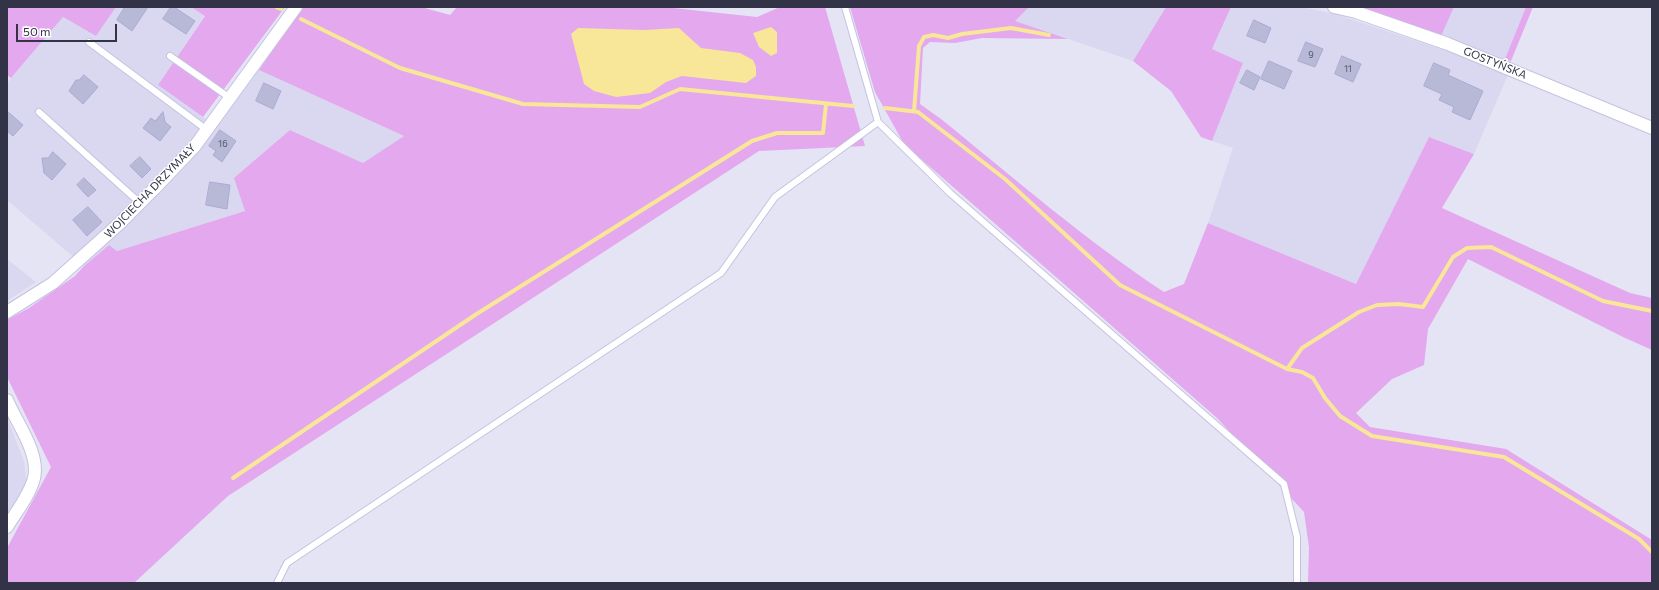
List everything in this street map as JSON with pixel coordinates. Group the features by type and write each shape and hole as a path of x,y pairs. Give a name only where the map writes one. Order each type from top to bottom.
{"street":[{"name":"WOJCIECHA DRZYMAŁY","path":"7,312 53,283 85,255 140,203 195,146 296,7"},
{"name":"GOSTYŃSKA","path":"1334,7 1356,12 1448,44 1652,128"},
{"path":"7,400 33,455 34,477 26,496 7,526"}],"lane":[{"path":"845,7 878,122 950,193 1284,484 1298,537 1297,583"},
{"path":"89,42 207,130"},
{"path":"170,56 230,98"},
{"path":"39,112 140,203"},
{"path":"277,583 287,563 721,273 775,197 878,122"}],"shaded area":[{"path":"7,7 116,7 96,36 63,17 11,78 7,75"},
{"path":"116,7 191,7 205,15 158,85 217,127 259,70 404,136 363,163 290,130 245,211 117,251 109,245 84,266 7,200 7,83 63,17 96,36"},
{"path":"191,7 285,7 203,117 158,85 205,16"},
{"path":"303,7 421,7 450,15 457,7 664,7 757,17 780,7 825,7 865,146 759,151 228,496 134,583 7,583 7,548 51,467 7,377 7,320 29,308 75,276 84,266 109,245 117,251 245,211 234,178 290,130 363,163 404,136 259,70"},
{"path":"850,7 1029,7 1015,21 1068,39 982,38 955,43 930,42 923,48 920,104 941,119 1078,230 1164,292 1184,284 1208,223 1356,284 1429,137 1474,154 1442,208 1630,293 1652,298 1652,350 1623,337 1468,259 1428,329 1424,365 1392,379 1356,413 1370,427 1506,449 1652,540 1652,583 1308,583 1309,547 1304,512 1217,418 904,144 875,92"},
{"path":"1029,7 1166,7 1133,61 1015,21"},
{"path":"1166,7 1231,7 1212,49 1243,63 1212,141 1201,137 1171,91 1133,61"},
{"path":"1231,7 1301,7 1335,14 1435,47 1454,7 1526,7 1505,59 1511,61 1507,77 1474,154 1429,137 1356,284 1208,223 1233,148 1212,141 1243,63 1212,49"},
{"path":"1360,7 1454,7 1441,36"},
{"path":"1526,7 1533,7 1511,61 1505,59"},
{"path":"771,27 777,32 777,53 771,56 759,47 753,33"},
{"path":"578,28 644,30 679,28 701,48 740,53 753,60 756,67 756,76 746,83 682,76 666,82 650,93 616,97 594,91 584,84 571,34"},
{"path":"7,259 36,282 7,301"},
{"path":"7,417 24,461 27,485 7,518"}],"building":[{"path":"125,7 148,7 132,31 117,20"},
{"path":"171,7 174,7 195,21 186,34 163,19"},
{"path":"1254,20 1271,28 1265,43 1247,36"},
{"path":"1306,42 1323,49 1315,67 1298,61"},
{"path":"1342,56 1361,64 1353,82 1335,74"},
{"path":"1269,61 1292,71 1284,89 1261,79"},
{"path":"1434,63 1450,70 1448,75 1483,91 1470,120 1452,112 1454,107 1439,100 1442,94 1424,86"},
{"path":"1247,70 1260,77 1254,90 1240,83"},
{"path":"84,75 98,87 83,104 69,91 76,80 79,80"},
{"path":"264,83 281,91 273,109 256,101"},
{"path":"7,111 23,125 13,136 7,131"},
{"path":"163,112 165,122 171,127 160,141 143,128 151,118 155,121"},
{"path":"220,130 236,141 222,162 213,155 216,151 209,146"},
{"path":"53,152 66,164 52,180 44,173 42,158 48,158"},
{"path":"140,157 151,169 142,178 130,166"},
{"path":"84,178 96,190 88,197 77,185"},
{"path":"210,182 230,185 227,209 206,205"},
{"path":"88,207 102,222 87,236 73,220"}],"waterway":[{"path":"276,7 281,9"},
{"path":"301,19 400,68 523,104 640,107 680,89 853,106"},
{"path":"914,111 919,46 924,37 933,35 948,38 962,34 1011,28 1049,35"},
{"path":"233,478 475,315 752,141 777,133 823,133 826,104"},
{"path":"885,108 918,112 1005,179 1120,285 1287,369 1302,348 1359,312 1377,305 1399,304 1423,307 1453,257 1467,248 1491,247 1603,301 1652,311"},
{"path":"1287,369 1302,372 1313,378 1325,398 1340,416 1372,436 1504,457 1639,539 1652,552"}]}
